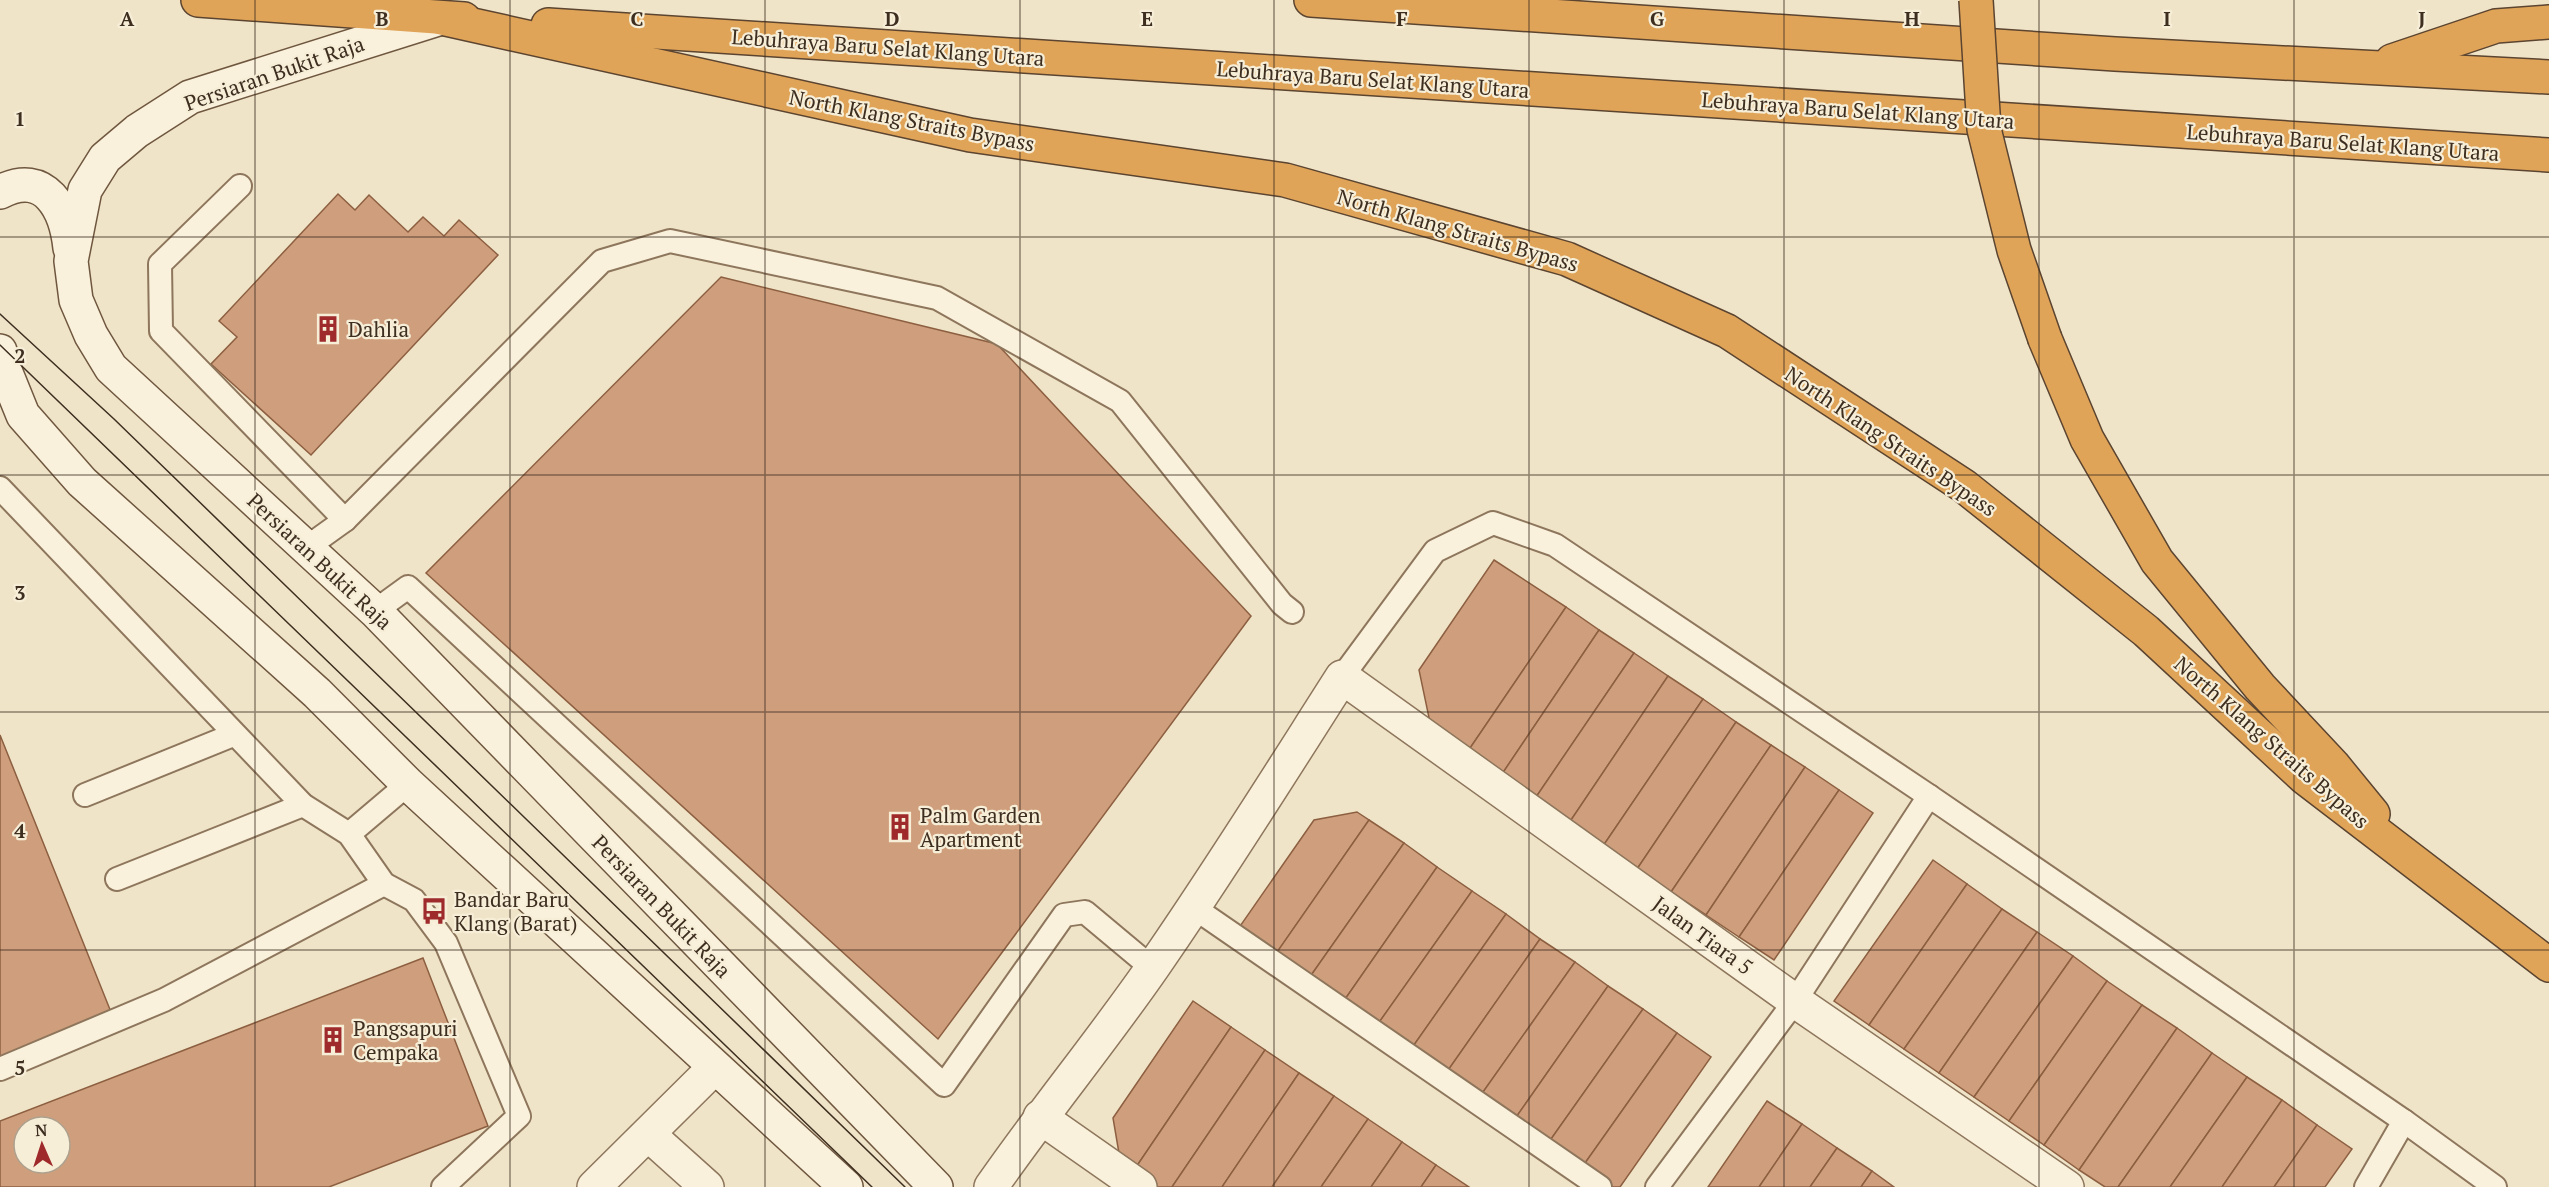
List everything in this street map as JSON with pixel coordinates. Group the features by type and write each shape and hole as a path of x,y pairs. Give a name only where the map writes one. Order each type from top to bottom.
{"highway":[{"name":"Lebuhraya Baru Selat Klang Utara","path":"198,0 441,18 2549,155"},
{"path":"1311,0 2115,54 2549,77"},
{"path":"1976,0 1984,129 2014,250 2045,339 2087,439 2157,561 2260,687 2333,765 2412,862"},
{"name":"North Klang Straits Bypass","path":"441,18 970,135 1285,180 1567,259 1727,331 1964,486 2146,631 2305,778 2549,965"},
{"path":"2376,67 2496,26 2549,22"}],"main road":[{"name":"Persiaran Bukit Raja","path":"441,18 190,97 137,131 105,158 86,190 71,261 76,300 90,335 111,368 375,611 936,1187"},
{"path":"0,192 7,188 30,186 50,193 63,212 71,261"},
{"path":"0,351 23,415 82,482 317,693 408,784 714,1068 846,1187"},
{"path":"992,1187 1040,1117 1152,968 1342,677"},
{"name":"Jalan Tiara 5","path":"1342,677 1795,1001 2067,1187"},
{"path":"594,1187 714,1068"},
{"path":"1040,1117 1140,1187"},
{"path":"648,1134 707,1187"}],"lane":[{"path":"240,186 160,264 161,331 345,520"},
{"path":"306,548 345,520 602,261 670,241 937,298 1120,401 1282,604 1292,612"},
{"path":"0,488 233,735 303,805 348,834 384,884 414,900 446,943 519,1116 443,1187"},
{"path":"1342,677 1435,551 1493,523 1555,545 1929,796 2404,1121 2495,1187"},
{"path":"375,611 408,587 944,1085 1064,915 1085,912 1152,968"},
{"path":"85,795 233,735"},
{"path":"348,834 408,784"},
{"path":"1657,1187 1795,1001 1929,796"},
{"path":"117,879 303,805"},
{"path":"0,1069 164,1000 384,884"},
{"path":"1193,907 1600,1187"},
{"path":"2366,1187 2404,1121"}],"building":[{"name":"Dahlia","path":"338,194 355,210 369,195 408,232 423,217 444,236 459,220 498,255 311,455 211,364 237,337 219,321"},
{"name":"Palm Garden Apartment","path":"721,277 997,344 1251,616 938,1039 426,573"},
{"path":"1494,560 1566,607 1466,754 1432,732 1419,670"},
{"path":"1566,607 1599,630 1500,777 1466,754"},
{"path":"1599,630 1634,653 1534,800 1500,777"},
{"path":"1634,653 1668,676 1569,823 1534,800"},
{"path":"1668,676 1703,699 1603,846 1569,823"},
{"path":"1703,699 1736,722 1637,869 1603,846"},
{"path":"1736,722 1771,745 1671,892 1637,869"},
{"path":"0,735 113,1017 0,1062"},
{"path":"1771,745 1805,767 1706,915 1671,892"},
{"path":"1805,767 1839,790 1739,937 1706,915"},
{"path":"1839,790 1873,813 1774,960 1739,937"},
{"path":"1357,812 1369,820 1266,968 1229,942 1314,820"},
{"path":"1369,820 1404,843 1300,991 1266,968"},
{"path":"1404,843 1437,867 1334,1015 1300,991"},
{"path":"1933,860 1967,884 1869,1025 1834,1001"},
{"path":"1437,867 1472,891 1368,1038 1334,1015"},
{"path":"1967,884 2002,909 1904,1049 1869,1025"},
{"path":"1472,891 1506,914 1402,1062 1368,1038"},
{"path":"2002,909 2037,932 1939,1073 1904,1049"},
{"path":"1506,914 1540,939 1437,1086 1402,1062"},
{"path":"2037,932 2073,956 1974,1097 1939,1073"},
{"path":"1540,939 1575,962 1471,1109 1437,1086"},
{"path":"2073,956 2107,981 2009,1121 1974,1097"},
{"name":"Pangsapuri Cempaka","path":"423,958 488,1126 329,1187 0,1187 0,1121 12,1116 12,1175 72,1175 72,1115 16,1115"},
{"path":"1575,962 1608,986 1505,1133 1471,1109"},
{"path":"2107,981 2142,1005 2044,1145 2009,1121"},
{"path":"1608,986 1643,1009 1539,1156 1505,1133"},
{"path":"1193,1001 1231,1027 1130,1176 1122,1171 1113,1118"},
{"path":"2142,1005 2177,1028 2079,1170 2044,1145"},
{"path":"1643,1009 1677,1033 1573,1180 1539,1156"},
{"path":"1231,1027 1265,1050 1172,1187 1147,1187 1130,1176"},
{"path":"2177,1028 2212,1053 2118,1187 2105,1187 2079,1170"},
{"path":"1677,1033 1711,1057 1620,1187 1583,1187 1573,1180"},
{"path":"1265,1050 1299,1073 1222,1187 1172,1187"},
{"path":"2212,1053 2247,1077 2170,1187 2118,1187"},
{"path":"1299,1073 1334,1096 1272,1187 1222,1187"},
{"path":"2247,1077 2282,1100 2222,1187 2170,1187"},
{"path":"1334,1096 1368,1119 1321,1187 1272,1187"},
{"path":"2282,1100 2317,1125 2274,1187 2222,1187"},
{"path":"1767,1101 1802,1124 1759,1187 1708,1187"},
{"path":"1368,1119 1402,1142 1371,1187 1321,1187"},
{"path":"1802,1124 1837,1148 1810,1187 1759,1187"},
{"path":"2317,1125 2352,1149 2325,1187 2274,1187"},
{"path":"1402,1142 1436,1165 1421,1187 1371,1187"},
{"path":"1837,1148 1872,1171 1861,1187 1810,1187"},
{"path":"1436,1165 1469,1187 1421,1187"},
{"path":"1872,1171 1894,1187 1861,1187"}],"tram line":[{"path":"0,314 114,419 905,1187"},
{"path":"0,345 872,1187"}],"place":[{"name":"Dahlia","path":"328,329"},
{"name":"Palm Garden Apartment","path":"900,827"},
{"name":"Bandar Baru Klang (Barat)","path":"434,911"},
{"name":"Pangsapuri Cempaka","path":"333,1040"}]}
